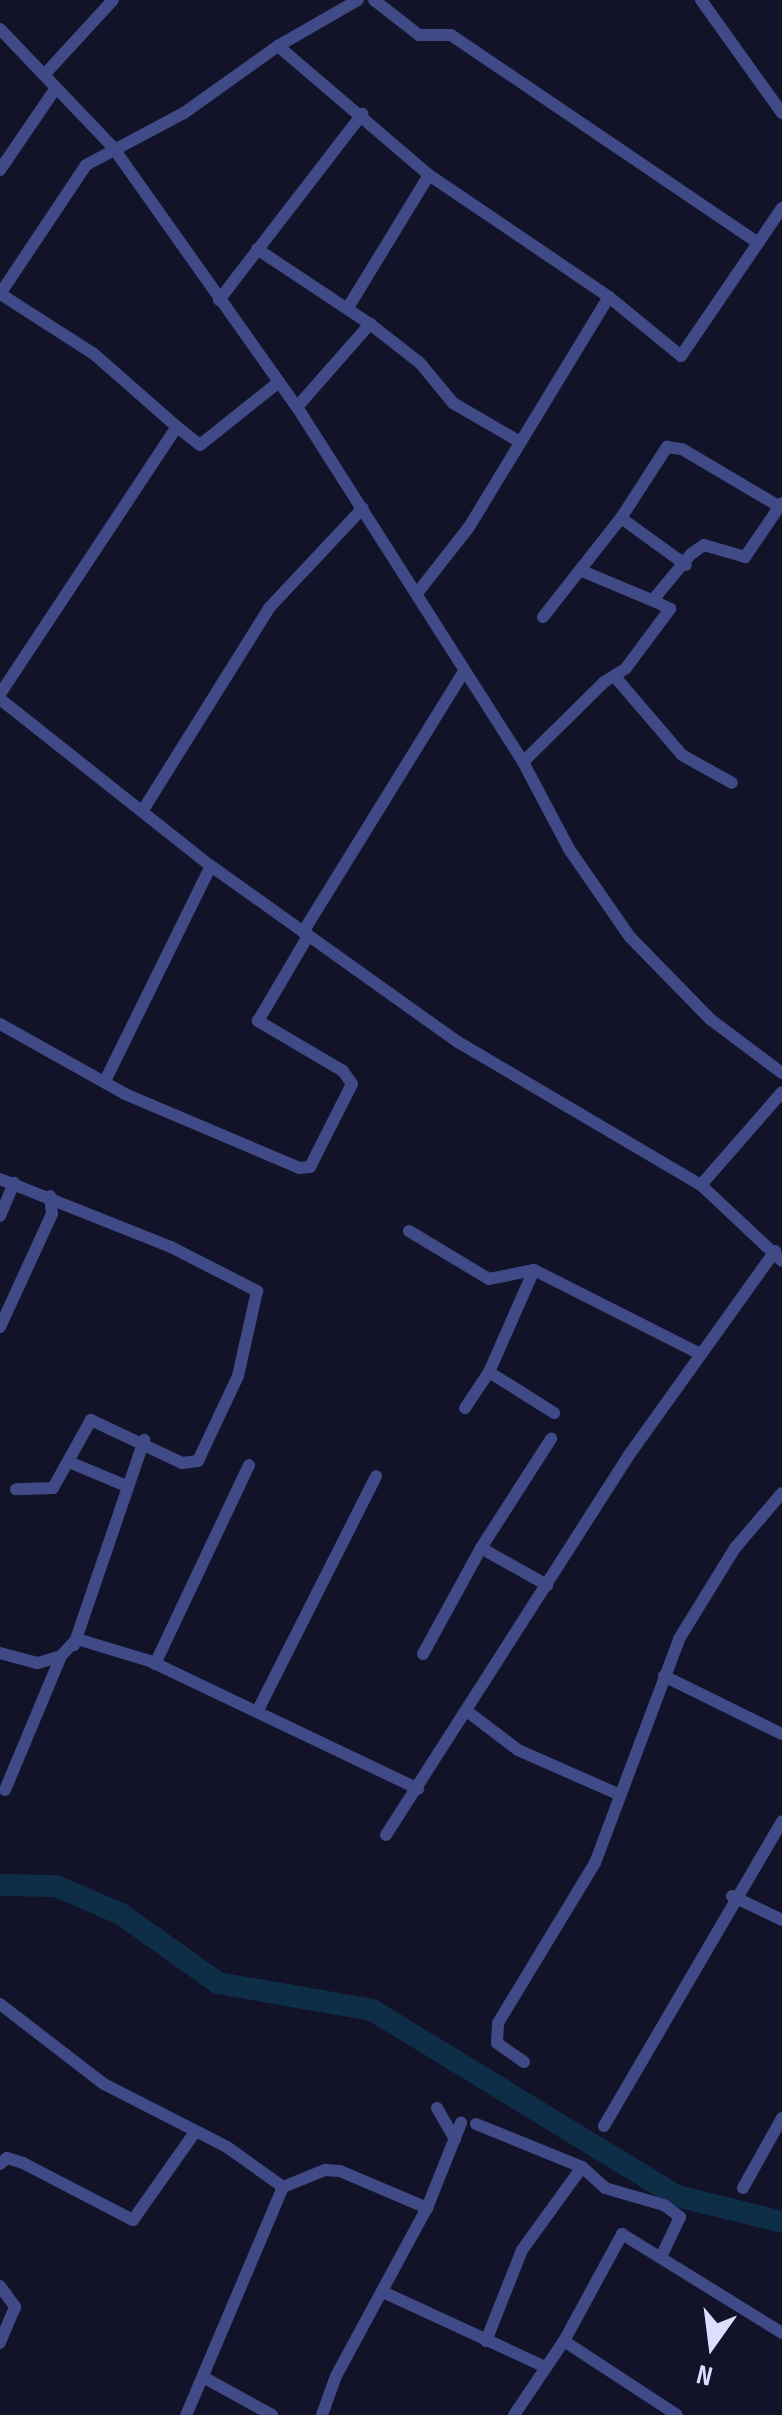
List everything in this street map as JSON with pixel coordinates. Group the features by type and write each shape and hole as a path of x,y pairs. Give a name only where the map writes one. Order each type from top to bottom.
{"street":[{"path":"44,75 112,0"},
{"path":"279,382 200,446 94,354 1,294 65,190 112,146 184,114 278,46 358,0"},
{"path":"374,0 419,35 452,35 758,243"},
{"path":"701,0 718,5 782,113"},
{"path":"0,29 112,146 297,406 523,762 569,850 630,937 710,1019 782,1074"},
{"path":"278,46 362,114 428,175 609,297 681,356 782,208"},
{"path":"0,170 56,88"},
{"path":"219,300 362,114"},
{"path":"349,306 428,175"},
{"path":"257,249 349,306 420,362 453,403 520,442"},
{"path":"418,592 469,527 609,297"},
{"path":"297,406 370,324"},
{"path":"177,427 0,696 211,866 305,934 503,1072 701,1185 778,1256 700,1354 386,1835"},
{"path":"543,617 622,518 666,447 682,449 781,505 775,523 745,557 704,545 656,602"},
{"path":"143,810 268,608 363,508"},
{"path":"622,518 686,564"},
{"path":"523,762 604,682 616,678 670,610 582,571"},
{"path":"0,1024 106,1079 125,1094 299,1168 316,1160 352,1084 343,1071 258,1021 305,934 463,673"},
{"path":"616,678 682,755 732,783"},
{"path":"106,1079 211,866"},
{"path":"701,1185 782,1092"},
{"path":"0,1179 50,1196 258,1290 238,1376 198,1461 182,1462 144,1440 91,1420 70,1462 45,1493 16,1489"},
{"path":"0,1216 14,1183"},
{"path":"0,1327 52,1214 50,1196"},
{"path":"408,1231 489,1279 534,1270 700,1354"},
{"path":"465,1408 489,1372 534,1270"},
{"path":"489,1372 554,1413"},
{"path":"424,1654 481,1548 551,1439"},
{"path":"74,1645 124,1486 144,1440"},
{"path":"70,1462 124,1486"},
{"path":"155,1664 249,1466"},
{"path":"258,1710 376,1476"},
{"path":"524,2062 497,2043 498,2023 595,1863 664,1676 720,1572 782,1492"},
{"path":"481,1548 547,1586"},
{"path":"0,1653 38,1663 61,1656 77,1639 155,1664 418,1788"},
{"path":"4,1790 61,1656"},
{"path":"664,1676 782,1734"},
{"path":"468,1712 518,1750 620,1795"},
{"path":"604,2126 732,1896 782,1820"},
{"path":"732,1896 782,1920"},
{"path":"0,2004 104,2084 193,2135 227,2148 283,2187"},
{"path":"436,2108 455,2138"},
{"path":"743,2188 782,2118"},
{"path":"322,2415 427,2208 455,2138 468,2124 582,2167 605,2188 640,2194 680,2217 661,2257"},
{"path":"0,2164 7,2158 23,2163 134,2220 193,2135"},
{"path":"486,2341 522,2250 582,2167"},
{"path":"283,2187 340,2170 427,2208"},
{"path":"186,2415 283,2187"},
{"path":"514,2415 564,2341 622,2234 782,2332"},
{"path":"0,2286 15,2307 0,2343"},
{"path":"383,2292 544,2366"},
{"path":"564,2341 677,2415"},
{"path":"203,2377 272,2415"}],"waterway":[{"path":"0,1885 56,1886 121,1914 218,1983 372,2010 677,2196 782,2222"}]}
